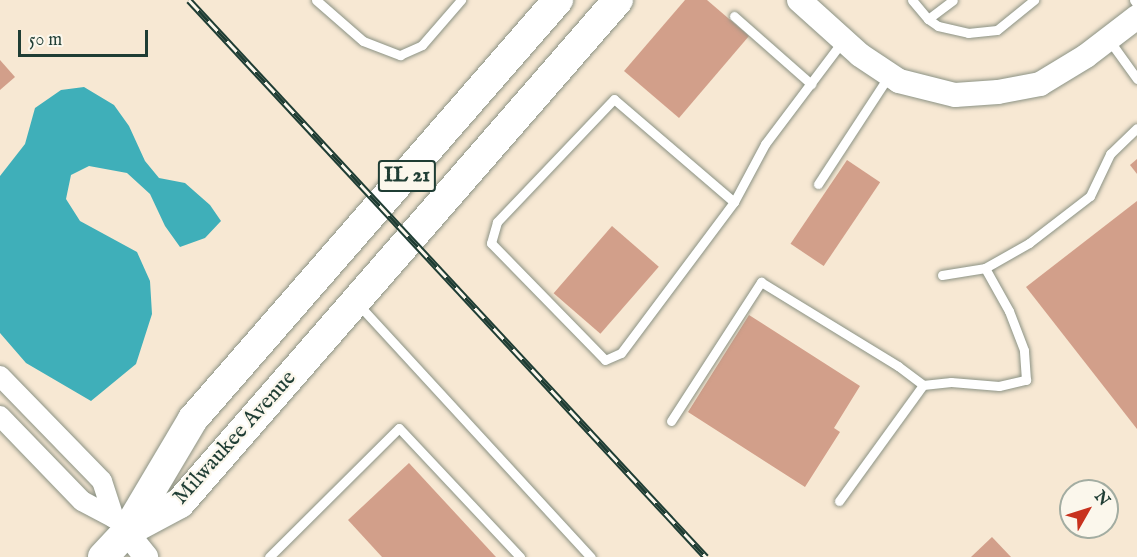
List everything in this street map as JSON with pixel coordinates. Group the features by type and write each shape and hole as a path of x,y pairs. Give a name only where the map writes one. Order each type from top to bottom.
{"main road":[{"name":"Milwaukee Avenue","path":"120,525 193,420 558,0"},
{"name":"Milwaukee Avenue","path":"120,525 180,503 618,0"},
{"name":"IL 21","path":"103,557 120,525"}],"street":[{"path":"800,0 844,40 899,81 955,95 998,92 1040,84 1109,40 1137,17"},
{"path":"0,376 102,481 120,525 146,557"},
{"path":"0,416 82,501 120,525"}],"lane":[{"path":"316,0 363,41 400,55 422,45 461,0"},
{"path":"912,0 928,19 955,31 986,33 997,30 1034,0"},
{"path":"928,19 953,0"},
{"path":"1134,0 1137,4"},
{"path":"734,16 811,84"},
{"path":"734,202 614,99 496,222 491,243 605,360 621,353 734,202 765,144 844,40"},
{"path":"1109,40 1137,79"},
{"path":"818,184 890,75"},
{"path":"942,274 985,268 1029,243 1090,196 1110,154 1137,128"},
{"path":"671,422 761,282 898,366 923,385 951,382 999,386 1026,380 1024,350 1010,311 985,268"},
{"path":"356,302 591,557"},
{"path":"839,501 923,385"},
{"path":"269,557 399,428 520,557"}],"water":[{"path":"84,87 114,105 129,126 145,161 159,178 185,183 210,205 221,221 205,238 180,247 165,226 150,194 127,173 89,166 71,175 66,199 80,221 137,252 150,281 152,314 136,364 91,401 26,363 0,333 0,176 25,144 35,108 61,90"}],"building":[{"path":"685,0 707,0 749,36 679,118 624,71"},
{"path":"0,60 15,77 0,90"},
{"path":"1137,159 1137,174 1130,165"},
{"path":"847,160 880,182 824,266 791,244"},
{"path":"1137,201 1137,429 1026,287"},
{"path":"612,226 659,267 600,334 554,293"},
{"path":"749,315 860,386 834,428 840,432 805,487 688,412"},
{"path":"409,463 496,557 382,557 348,520"},
{"path":"992,537 1011,557 971,557"}],"railway":[{"path":"189,0 706,557"}]}
